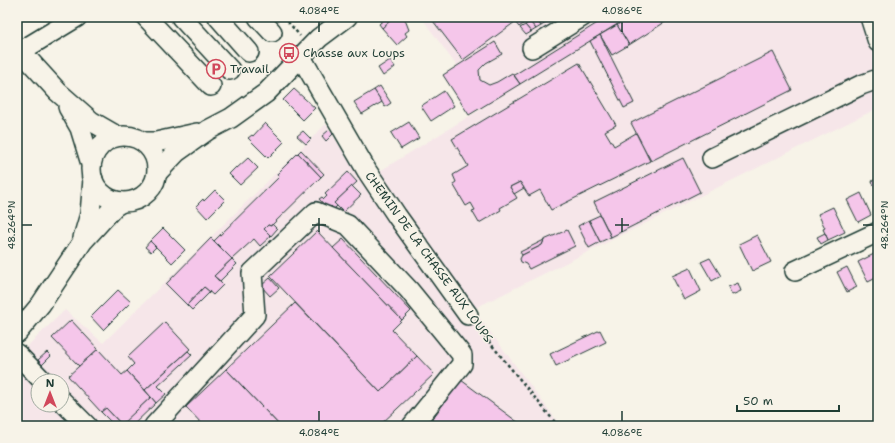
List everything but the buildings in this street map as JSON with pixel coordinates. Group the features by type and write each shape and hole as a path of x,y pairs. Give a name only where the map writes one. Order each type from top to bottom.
{"street":[{"path":"77,17 19,49 58,92 91,121 118,136"},
{"path":"146,17 211,86"},
{"path":"181,17 230,70"},
{"path":"218,17 249,52"},
{"path":"258,17 272,32"},
{"path":"158,172 177,152 208,130 231,118 266,93 320,38 347,17"},
{"path":"532,48 582,17"},
{"path":"870,17 878,42"},
{"name":"CHEMIN DE LA CHASSE AUX LOUPS","path":"306,53 367,171 397,216 468,315"},
{"path":"712,158 861,84 878,79"},
{"path":"58,92 80,128 92,172 97,188 104,195 112,200 122,202 132,201 142,197 149,191 155,182 158,172 157,161 152,150 145,142 136,137 127,135 118,136 108,139 100,146 94,154 92,172 90,214 82,241"},
{"path":"145,142 156,142 208,130"},
{"path":"17,333 41,304 82,241 114,207 122,202"},
{"path":"154,426 255,315 252,273 316,212 348,225 409,290 462,355 462,364 412,426"},
{"path":"795,271 878,232"},
{"path":"17,354 35,373"},
{"path":"70,409 87,426"}],"path":[{"path":"284,17 306,53"},
{"name":"CHEMIN DE LA CHASSE AUX LOUPS","path":"468,315 558,426"}],"shaded area":[{"path":"421,17 878,17 878,108 473,309 561,426 17,426 17,356 65,310 103,343 326,124 362,182 486,106"}],"place":[{"name":"Chasse aux Loups","path":"289,53"},
{"name":"Travail","path":"216,69"}]}
